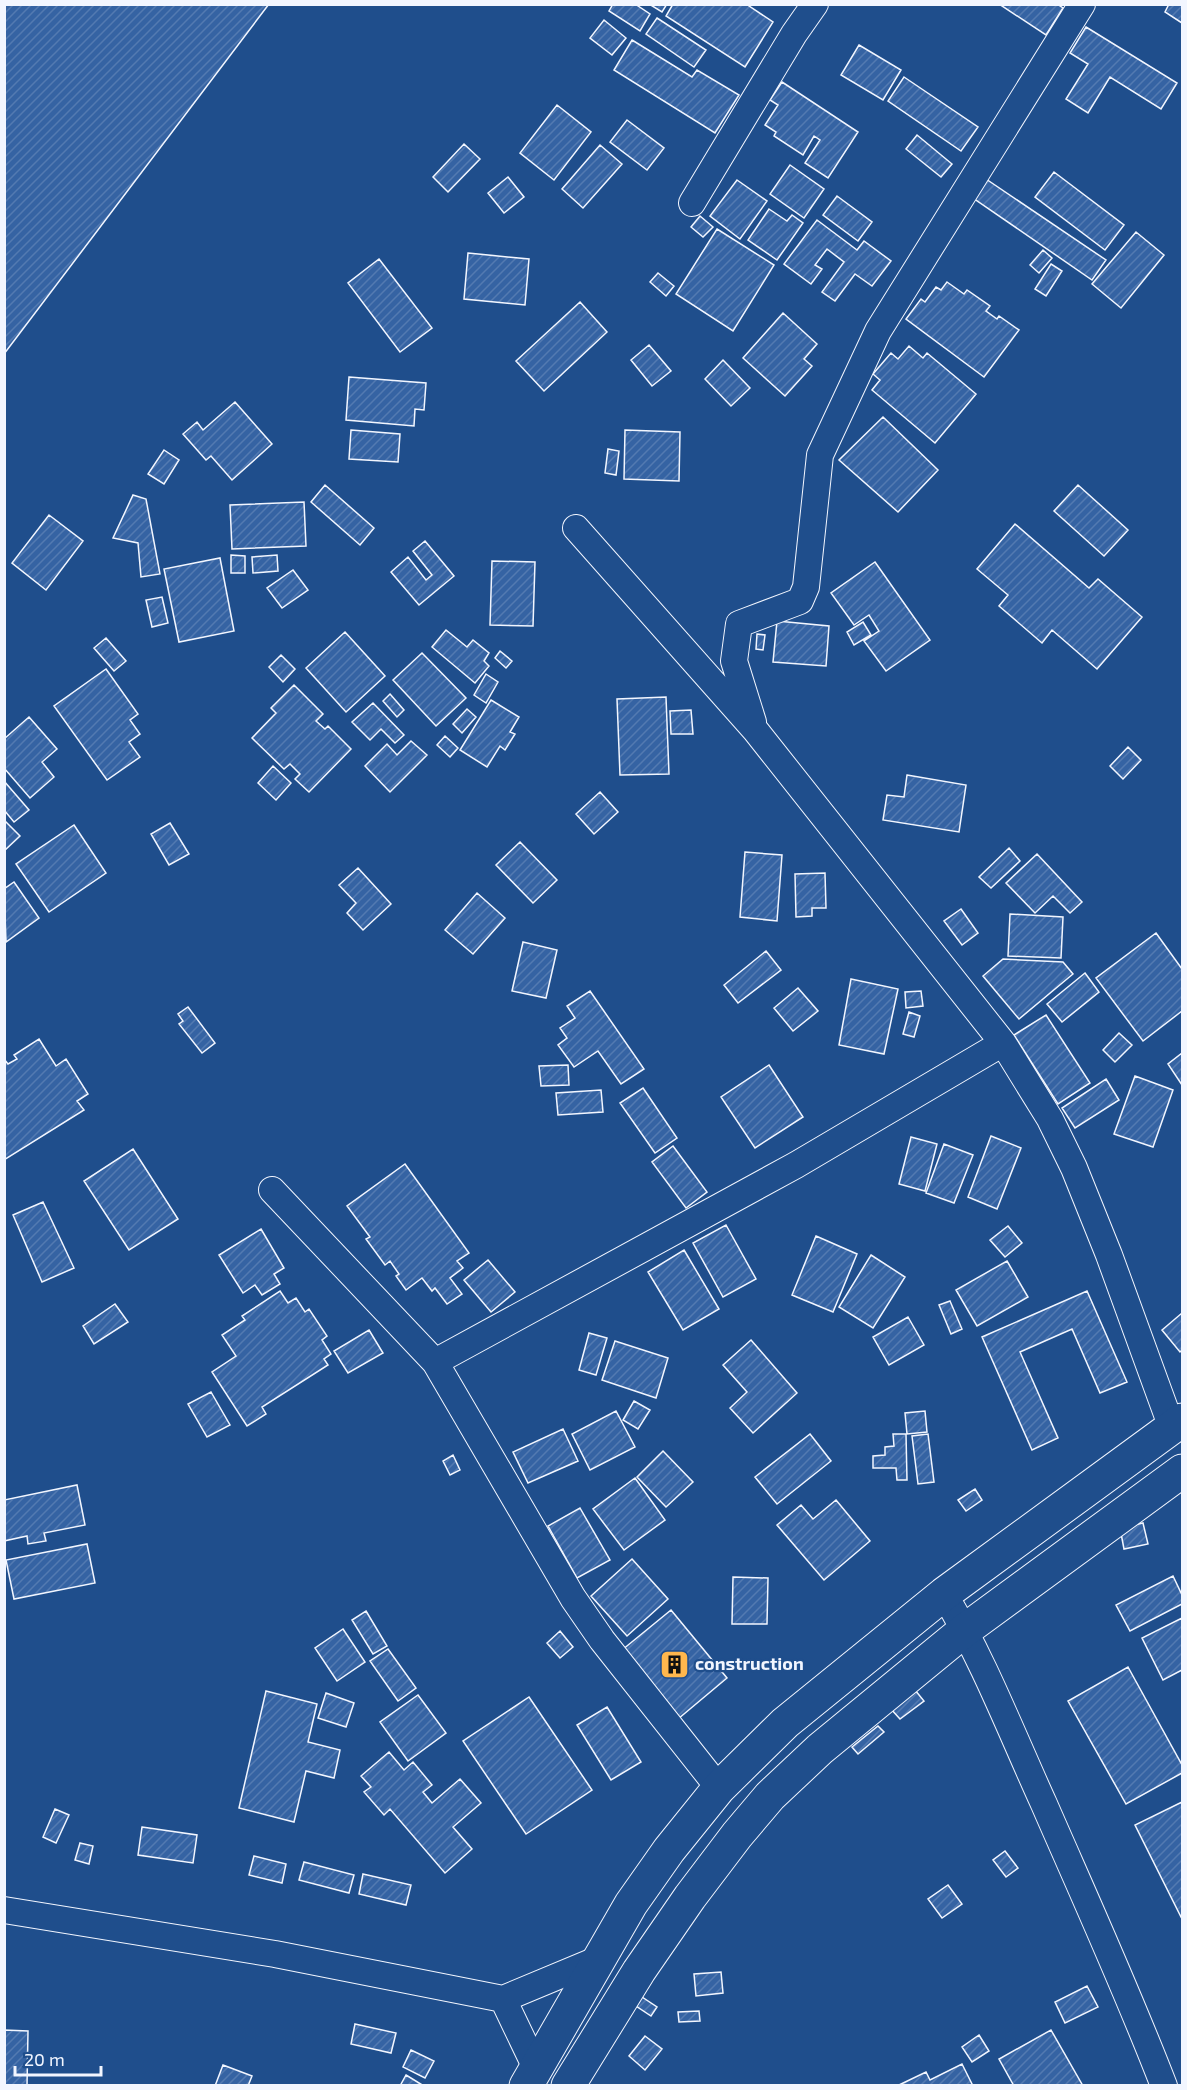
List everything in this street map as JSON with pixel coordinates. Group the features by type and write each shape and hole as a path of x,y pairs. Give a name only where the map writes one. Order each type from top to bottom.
{"street":[{"path":"692,203 794,34 815,4"},
{"path":"756,731 734,661 739,624 800,600 806,587 820,455 878,331 1082,4"},
{"path":"531,2077 631,1904 656,1868 719,1788 785,1724 944,1594 1177,1424 1074,1168 1050,1119 1003,1042 756,731 576,528"},
{"path":"435,1362 796,1165 1003,1042"},
{"path":"272,1190 435,1362 573,1598 602,1640 719,1788"},
{"path":"568,2085 645,1962 690,1897 743,1827 770,1796 820,1749 965,1630 1182,1471"},
{"path":"944,1594 965,1630 1138,2018 1164,2085"},
{"path":"4,1910 275,1954 503,1999 599,1959"},
{"path":"503,1999 531,2077"}],"building":[{"path":"4,4 269,4 4,354"},
{"path":"613,4 635,4 650,14 640,31 609,11"},
{"path":"649,4 667,4 662,12"},
{"path":"673,4 746,4 773,22 745,67 666,16"},
{"path":"999,4 1057,4 1063,8 1046,35"},
{"path":"1169,4 1182,4 1182,23 1165,12"},
{"path":"657,18 706,50 694,67 646,34"},
{"path":"604,20 626,38 612,55 590,38"},
{"path":"1086,27 1177,83 1161,109 1110,77 1088,113 1066,99 1088,64 1070,53"},
{"path":"632,40 692,77 697,70 739,95 715,133 614,70"},
{"path":"859,45 901,70 883,100 841,75"},
{"path":"904,77 978,127 961,151 888,101"},
{"path":"782,82 858,132 828,178 805,163 820,140 814,136 803,155 774,136 776,132 765,125 778,105 770,100"},
{"path":"557,105 591,132 554,180 520,153"},
{"path":"627,120 664,148 647,170 610,142"},
{"path":"917,135 952,164 941,177 906,149"},
{"path":"464,144 480,159 448,192 433,177"},
{"path":"600,145 622,164 583,208 562,189"},
{"path":"790,165 824,189 804,218 770,194"},
{"path":"1054,172 1124,225 1105,250 1035,197"},
{"path":"508,177 524,197 504,213 488,193"},
{"path":"986,179 1106,260 1092,280 973,198"},
{"path":"737,180 767,201 740,239 710,216"},
{"path":"837,196 872,222 858,241 823,215"},
{"path":"769,209 787,221 792,215 803,223 777,260 748,240"},
{"path":"700,216 713,227 703,237 691,227"},
{"path":"817,220 857,250 864,241 891,261 872,286 855,274 835,301 822,292 844,262 827,249 815,265 822,269 811,284 784,264"},
{"path":"717,229 774,265 733,331 676,294"},
{"path":"1136,232 1164,255 1121,308 1092,284"},
{"path":"1043,250 1052,258 1039,273 1030,265"},
{"path":"468,253 529,259 525,305 464,299"},
{"path":"379,259 432,328 400,352 348,283"},
{"path":"1051,264 1062,271 1046,296 1035,289"},
{"path":"658,273 674,286 666,296 650,282"},
{"path":"947,282 964,294 967,290 990,306 986,311 997,319 999,316 1019,330 984,377 906,319 921,299 925,302 936,287 941,290"},
{"path":"580,302 607,332 544,391 516,361"},
{"path":"783,313 817,344 804,359 812,366 785,396 743,358"},
{"path":"649,345 671,371 652,386 631,360"},
{"path":"909,346 923,358 927,353 976,394 935,443 872,390 880,380 873,374 891,353 898,359"},
{"path":"723,360 750,388 731,406 705,379"},
{"path":"349,377 426,383 424,410 415,409 414,426 346,420"},
{"path":"235,402 272,444 232,480 211,456 206,460 183,434 197,422 203,430"},
{"path":"883,417 938,470 898,512 839,460"},
{"path":"351,430 400,434 398,462 349,459"},
{"path":"625,430 680,432 679,481 624,479"},
{"path":"608,449 619,451 616,475 605,473"},
{"path":"164,450 179,460 164,484 148,474"},
{"path":"325,485 374,528 360,545 311,502"},
{"path":"1078,485 1128,530 1104,556 1054,511"},
{"path":"133,495 146,499 160,574 141,577 138,543 113,538"},
{"path":"304,502 306,546 232,549 230,505"},
{"path":"49,515 83,541 46,590 12,563"},
{"path":"1015,524 1089,588 1098,579 1142,617 1097,669 1052,630 1042,643 999,606 1008,595 977,569"},
{"path":"425,541 454,576 419,605 391,572 408,557 426,580 432,575 413,551"},
{"path":"231,555 245,556 245,573 231,573"},
{"path":"277,555 278,571 253,573 252,557"},
{"path":"220,558 234,631 179,642 164,569"},
{"path":"492,561 535,562 533,626 490,625"},
{"path":"875,562 930,640 886,671 864,641 879,631 869,615 854,625 831,593"},
{"path":"293,570 308,590 282,608 267,588"},
{"path":"162,597 168,623 152,627 146,600"},
{"path":"777,621 829,626 826,666 773,662"},
{"path":"863,622 871,635 854,645 847,632"},
{"path":"446,630 467,647 473,640 489,653 484,661 489,666 475,683 432,647"},
{"path":"345,632 385,676 346,712 306,668"},
{"path":"757,634 765,635 763,650 756,649"},
{"path":"106,638 126,661 114,671 94,648"},
{"path":"500,651 512,661 506,668 495,658"},
{"path":"422,653 466,698 436,726 393,680"},
{"path":"281,655 295,669 283,682 269,667"},
{"path":"106,669 138,714 130,720 140,734 129,742 140,757 107,780 54,706"},
{"path":"486,674 498,682 486,703 474,695"},
{"path":"294,685 323,714 316,721 325,729 328,726 351,749 309,792 295,779 300,774 290,764 284,769 252,738 276,713 271,708"},
{"path":"390,694 404,710 397,717 383,701"},
{"path":"666,697 669,774 620,775 617,699"},
{"path":"491,700 519,717 510,732 515,734 505,750 500,746 487,767 460,750"},
{"path":"373,703 404,735 395,743 381,729 370,740 352,722"},
{"path":"467,709 476,717 462,733 453,724"},
{"path":"691,710 693,734 671,734 670,711"},
{"path":"29,717 57,749 42,762 54,777 30,798 4,768 4,739"},
{"path":"445,736 458,748 450,757 437,745"},
{"path":"411,741 427,755 390,792 365,766 387,744 397,755"},
{"path":"1128,747 1141,760 1123,779 1110,766"},
{"path":"273,766 291,783 276,800 258,783"},
{"path":"907,775 966,785 959,832 883,820 887,795 904,797"},
{"path":"4,781 29,810 14,822 4,810"},
{"path":"600,792 618,812 594,834 576,814"},
{"path":"4,820 20,836 4,851"},
{"path":"170,823 189,854 169,865 151,834"},
{"path":"74,825 106,873 49,912 16,864"},
{"path":"520,842 557,880 533,903 496,865"},
{"path":"1009,848 1020,861 991,888 979,877"},
{"path":"745,852 782,855 777,921 740,917"},
{"path":"1037,854 1082,902 1070,913 1053,896 1035,913 1006,883"},
{"path":"358,868 391,904 363,930 347,913 356,903 339,885"},
{"path":"825,873 826,908 812,908 812,916 796,917 795,874"},
{"path":"14,882 39,918 6,942 4,889"},
{"path":"477,893 505,918 473,954 445,930"},
{"path":"961,909 978,933 962,945 944,921"},
{"path":"1010,914 1063,917 1061,958 1008,956"},
{"path":"1156,933 1182,969 1182,1011 1143,1041 1096,978"},
{"path":"523,942 557,950 546,998 512,991"},
{"path":"766,951 781,970 738,1003 724,985"},
{"path":"1003,959 1063,962 1073,974 1019,1019 983,976"},
{"path":"1085,973 1099,992 1062,1022 1047,1004"},
{"path":"851,979 898,989 884,1054 839,1045"},
{"path":"798,988 818,1011 793,1031 774,1008"},
{"path":"590,991 644,1069 621,1084 598,1051 574,1067 558,1045 567,1038 560,1028 575,1018 567,1006"},
{"path":"921,991 923,1006 906,1008 905,992"},
{"path":"188,1007 215,1043 202,1053 179,1024 183,1021 178,1014"},
{"path":"909,1012 920,1016 914,1037 903,1034"},
{"path":"1046,1015 1090,1083 1058,1104 1014,1035"},
{"path":"1119,1033 1132,1045 1115,1062 1103,1050"},
{"path":"39,1039 56,1066 66,1059 88,1094 77,1101 84,1110 4,1160 4,1059 8,1064 17,1059 14,1055"},
{"path":"1182,1053 1182,1085 1168,1064"},
{"path":"568,1065 569,1085 541,1086 539,1066"},
{"path":"769,1065 803,1117 755,1148 721,1097"},
{"path":"1135,1076 1173,1090 1153,1147 1114,1134"},
{"path":"1106,1079 1119,1100 1075,1128 1062,1108"},
{"path":"643,1088 677,1138 655,1153 620,1103"},
{"path":"601,1090 603,1112 558,1115 556,1093"},
{"path":"991,1136 1021,1148 997,1209 968,1197"},
{"path":"911,1137 937,1144 925,1191 899,1184"},
{"path":"944,1144 973,1155 954,1203 926,1193"},
{"path":"673,1146 707,1192 686,1208 652,1162"},
{"path":"133,1149 178,1219 129,1250 84,1181"},
{"path":"405,1164 469,1253 457,1261 463,1268 450,1278 462,1294 447,1304 435,1288 432,1291 422,1278 406,1290 396,1276 399,1274 390,1261 385,1265 366,1239 370,1237 347,1206"},
{"path":"43,1202 74,1268 42,1282 13,1215"},
{"path":"726,1225 756,1279 723,1297 693,1243"},
{"path":"1008,1226 1022,1243 1005,1257 990,1240"},
{"path":"261,1229 284,1268 274,1274 280,1284 262,1295 255,1285 243,1293 219,1255"},
{"path":"816,1236 857,1254 833,1312 792,1295"},
{"path":"684,1250 719,1309 683,1330 648,1272"},
{"path":"871,1255 905,1277 873,1328 839,1307"},
{"path":"488,1260 515,1292 491,1312 464,1280"},
{"path":"1007,1261 1028,1297 977,1326 956,1290"},
{"path":"280,1291 288,1303 296,1298 305,1312 309,1309 327,1336 322,1340 331,1354 324,1359 328,1365 262,1407 266,1414 247,1426 212,1372 236,1356 222,1335 245,1320 242,1316"},
{"path":"1087,1291 1127,1382 1100,1393 1072,1329 1020,1352 1058,1438 1032,1450 982,1337"},
{"path":"950,1301 962,1329 951,1334 939,1305"},
{"path":"115,1304 128,1322 94,1344 83,1326"},
{"path":"1182,1313 1182,1350 1180,1352 1162,1330"},
{"path":"908,1317 924,1345 889,1365 873,1337"},
{"path":"369,1330 383,1353 348,1373 334,1351"},
{"path":"589,1333 607,1338 596,1375 579,1370"},
{"path":"751,1340 797,1393 753,1433 730,1408 747,1392 723,1365"},
{"path":"615,1341 668,1358 656,1398 602,1380"},
{"path":"211,1392 230,1425 207,1437 188,1404"},
{"path":"634,1401 650,1410 638,1429 623,1420"},
{"path":"616,1411 635,1447 590,1470 572,1434"},
{"path":"925,1411 927,1432 907,1434 905,1413"},
{"path":"563,1429 578,1461 528,1483 513,1452"},
{"path":"810,1434 831,1461 777,1504 755,1477"},
{"path":"893,1434 906,1434 907,1480 897,1480 896,1468 873,1468 873,1456 885,1455 885,1447 894,1446"},
{"path":"928,1434 934,1482 918,1484 912,1436"},
{"path":"663,1451 693,1482 666,1507 637,1477"},
{"path":"453,1455 460,1470 450,1475 443,1461"},
{"path":"635,1478 665,1520 624,1550 593,1509"},
{"path":"77,1485 85,1525 44,1533 46,1541 28,1544 27,1536 4,1541 4,1500"},
{"path":"975,1489 982,1500 966,1511 958,1500"},
{"path":"836,1500 870,1541 824,1580 777,1525 801,1505 813,1519"},
{"path":"580,1508 610,1560 577,1578 548,1526"},
{"path":"1143,1523 1148,1544 1124,1549 1120,1528"},
{"path":"87,1544 95,1583 14,1599 6,1560"},
{"path":"632,1559 668,1599 627,1636 591,1596"},
{"path":"1173,1576 1182,1595 1182,1604 1130,1631 1116,1605"},
{"path":"733,1577 768,1578 767,1624 732,1624"},
{"name":"construction","path":"671,1610 727,1678 678,1719 622,1650"},
{"path":"366,1611 387,1646 373,1654 352,1620"},
{"path":"1182,1618 1182,1670 1163,1680 1142,1638"},
{"path":"343,1629 365,1662 337,1681 315,1648"},
{"path":"560,1631 573,1647 560,1658 547,1643"},
{"path":"388,1649 416,1688 398,1701 370,1661"},
{"path":"1128,1667 1182,1765 1182,1773 1126,1804 1068,1701"},
{"path":"915,1690 924,1701 900,1719 891,1709"},
{"path":"266,1691 317,1704 308,1742 340,1750 334,1778 306,1771 294,1822 239,1808"},
{"path":"326,1693 354,1703 346,1727 318,1718"},
{"path":"418,1695 446,1733 408,1761 380,1722"},
{"path":"529,1697 592,1790 526,1834 463,1741"},
{"path":"607,1707 641,1762 611,1780 577,1725"},
{"path":"878,1726 884,1732 858,1754 852,1747"},
{"path":"389,1752 404,1770 413,1762 432,1785 423,1792 432,1803 460,1779 481,1803 453,1827 472,1849 445,1873 390,1809 384,1815 364,1792 371,1787 361,1776"},
{"path":"1182,1802 1182,1916 1181,1917 1135,1825"},
{"path":"55,1809 69,1815 56,1843 43,1837"},
{"path":"142,1827 197,1835 193,1863 138,1855"},
{"path":"80,1843 93,1846 89,1864 75,1860"},
{"path":"1005,1851 1018,1868 1006,1877 993,1860"},
{"path":"254,1856 286,1864 282,1883 249,1875"},
{"path":"304,1862 354,1875 349,1893 299,1880"},
{"path":"363,1874 411,1885 406,1905 359,1894"},
{"path":"948,1885 962,1904 942,1918 928,1899"},
{"path":"721,1972 723,1993 696,1996 694,1974"},
{"path":"1087,1986 1098,2007 1065,2023 1055,2002"},
{"path":"639,1995 657,2007 651,2016 633,2004"},
{"path":"699,2011 700,2021 679,2022 678,2012"},
{"path":"355,2024 396,2033 391,2053 351,2044"},
{"path":"4,2030 28,2031 27,2086 4,2086"},
{"path":"1051,2030 1083,2086 1014,2086 999,2059"},
{"path":"979,2035 989,2051 972,2062 962,2047"},
{"path":"645,2036 662,2049 645,2070 629,2056"},
{"path":"411,2050 434,2061 425,2078 403,2067"},
{"path":"962,2064 973,2086 899,2085 926,2072 930,2080"},
{"path":"223,2065 252,2076 248,2086 215,2086"},
{"path":"406,2075 424,2086 400,2086"}],"place":[{"name":"construction","path":"674,1664"}]}
